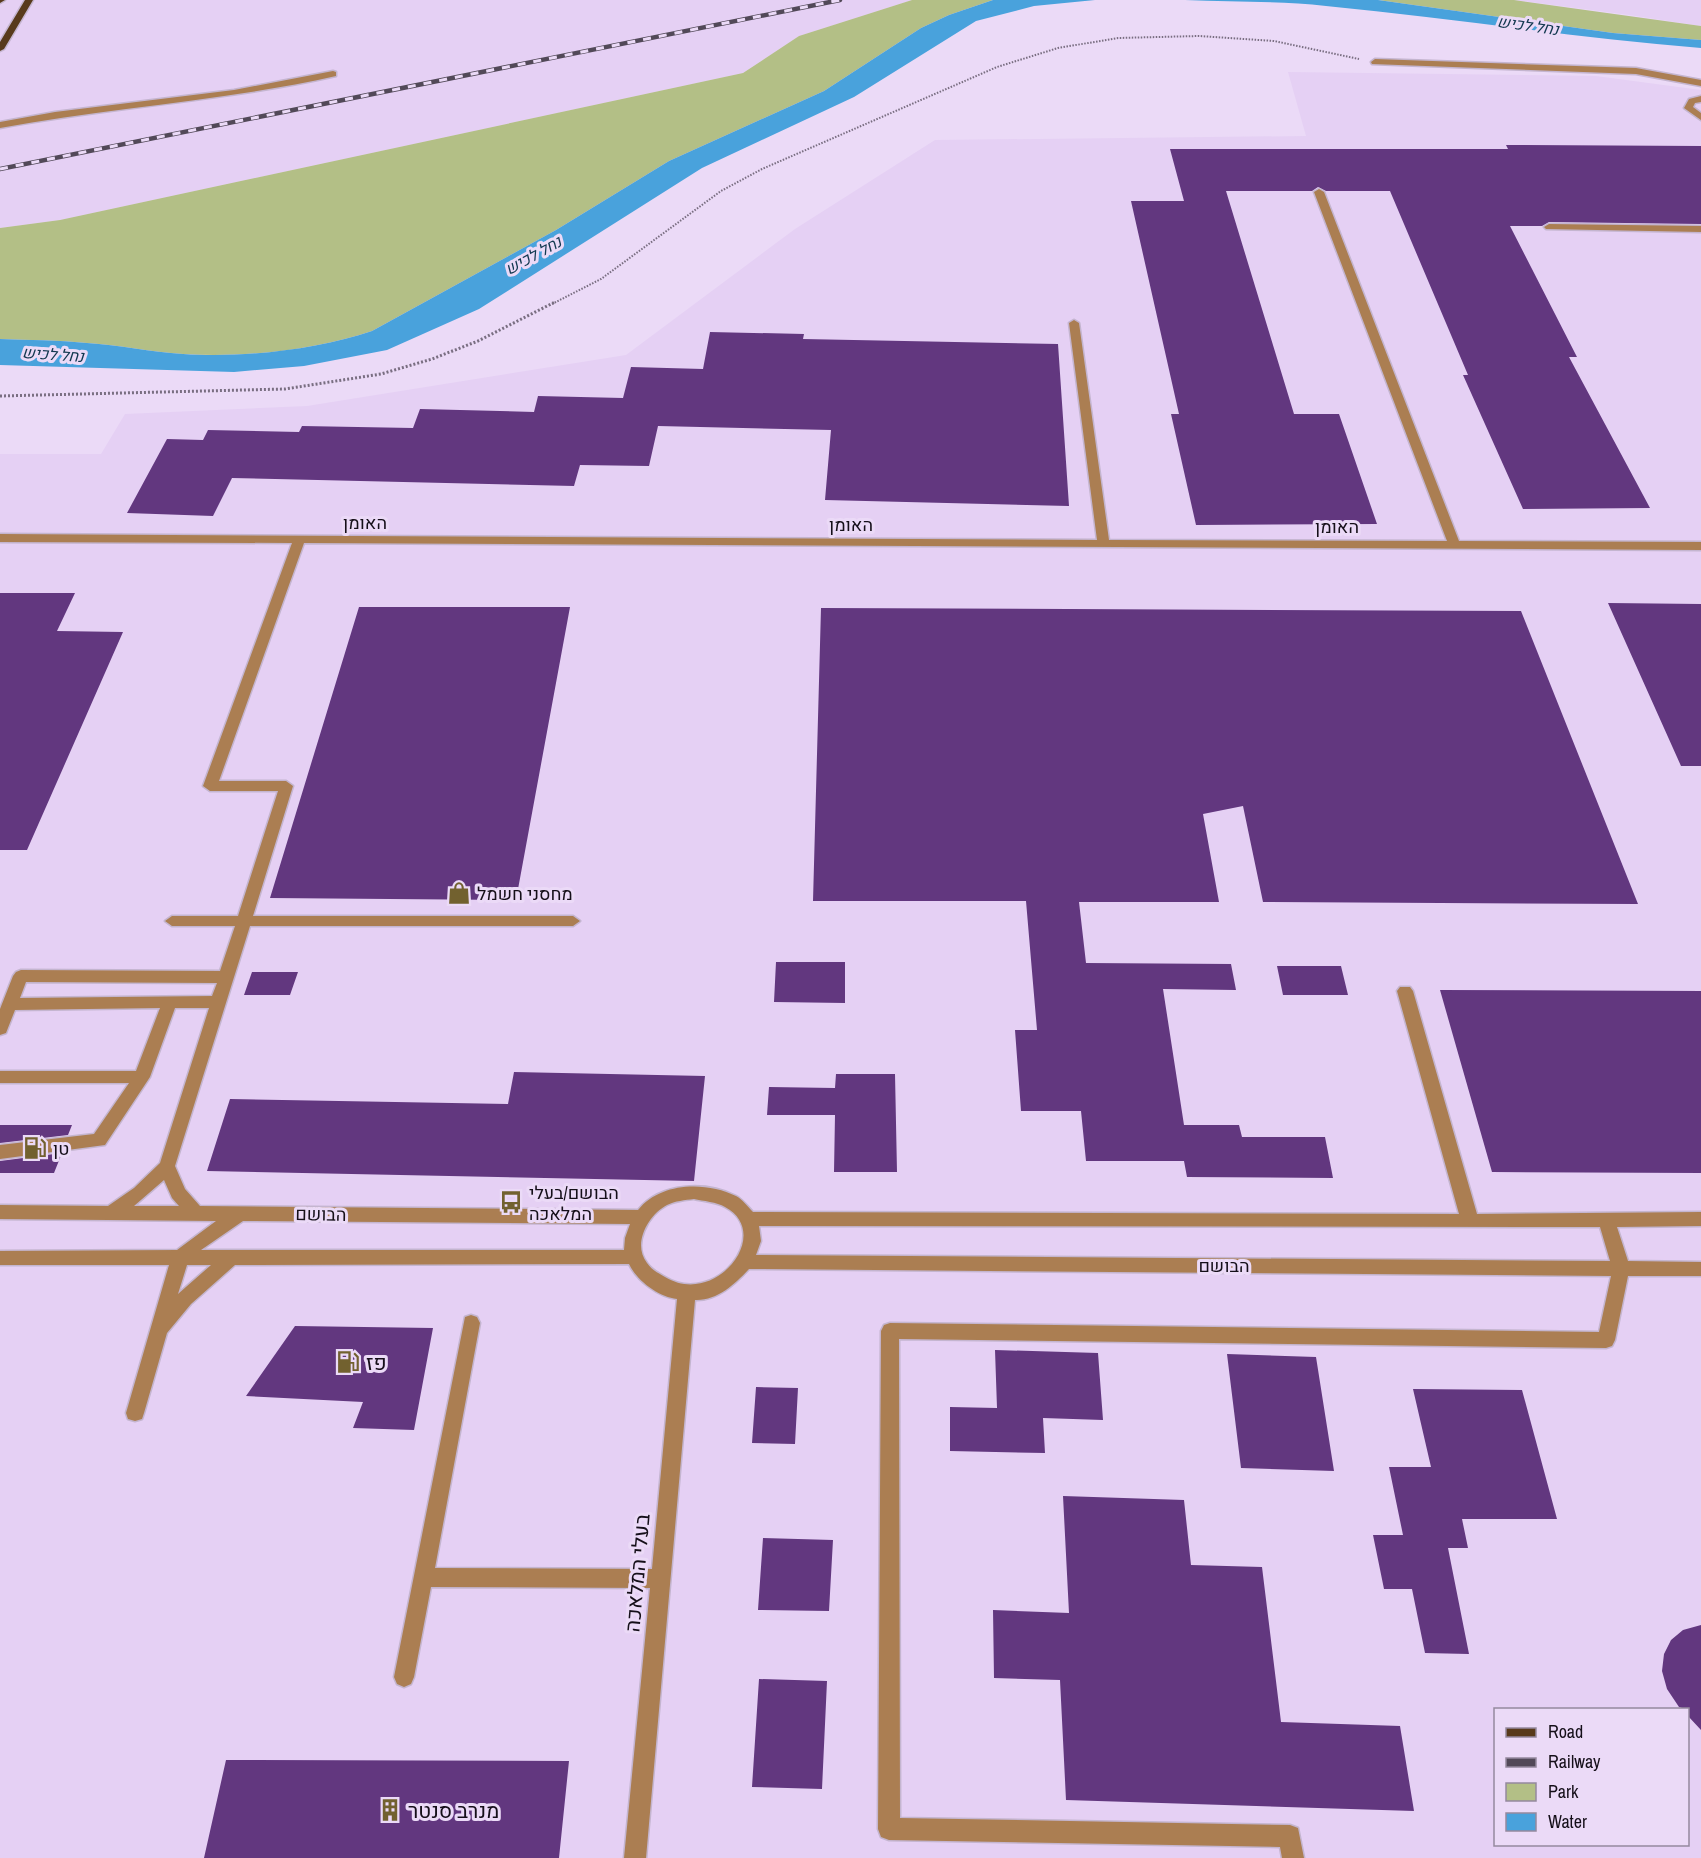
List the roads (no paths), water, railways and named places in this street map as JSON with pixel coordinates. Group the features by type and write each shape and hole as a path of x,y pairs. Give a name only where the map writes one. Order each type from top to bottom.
{"main road":[{"path":"0,48 29,0"}],"street":[{"path":"1375,62 1635,71 1701,83"},
{"path":"0,125 56,115 234,93 333,74"},
{"path":"1701,99 1692,101 1688,108 1701,117"},
{"path":"1319,192 1454,545"},
{"path":"1549,227 1701,229"},
{"path":"1074,323 1103,543"},
{"name":"האומן","path":"0,538 1701,546"},
{"path":"112,1212 140,1193 167,1166 286,786 210,786 299,539"},
{"path":"172,921 573,921"},
{"path":"0,1029 21,976 226,977"},
{"path":"1405,991 1470,1221"},
{"path":"0,1152 99,1140 142,1077 170,1002"},
{"path":"10,1004 218,1002"},
{"path":"0,1077 142,1077"},
{"path":"167,1166 178,1193 195,1213"},
{"path":"694,1192 711,1193 739,1207 748,1219 753,1233 753,1248 747,1262 737,1275 705,1291 687,1292 669,1289 653,1282 641,1271 634,1257 633,1236 642,1217 656,1204 674,1195 694,1192"},
{"name":"הבושם","path":"0,1212 642,1217"},
{"path":"135,1413 180,1258 207,1235 242,1213"},
{"path":"748,1219 1470,1221 1701,1219"},
{"path":"1293,1858 1290,1836 890,1829 890,1331 1606,1340 1621,1268 1606,1219"},
{"path":"0,1258 634,1257"},
{"path":"157,1334 185,1299 231,1258"},
{"name":"הבושם","path":"747,1262 1701,1269"},
{"name":"בעלי המלאכה","path":"636,1858 687,1292"},
{"path":"404,1677 471,1323"},
{"path":"424,1577 661,1578"}],"water":[{"name":"נחל לכיש","path":"993,0 1095,0 1034,6 976,21 854,97 702,168 479,309 387,350 304,366 234,372 0,365 0,339 76,342 159,352 230,355 303,348 372,331 556,230 669,161 824,91 921,28 949,15"},
{"name":"נחל לכיש","path":"1185,0 1378,0 1613,33 1701,40 1701,48 1326,6"}],"railway":[{"path":"0,169 840,0"}],"place":[{"name":"מחסני חשמל","path":"459,893"},
{"name":"טן","path":"35,1148"},
{"name":"הבושם/בעלי המלאכה","path":"511,1202"},
{"name":"פז","path":"348,1362"},
{"name":"מנרב סנטר","path":"390,1810"}]}
